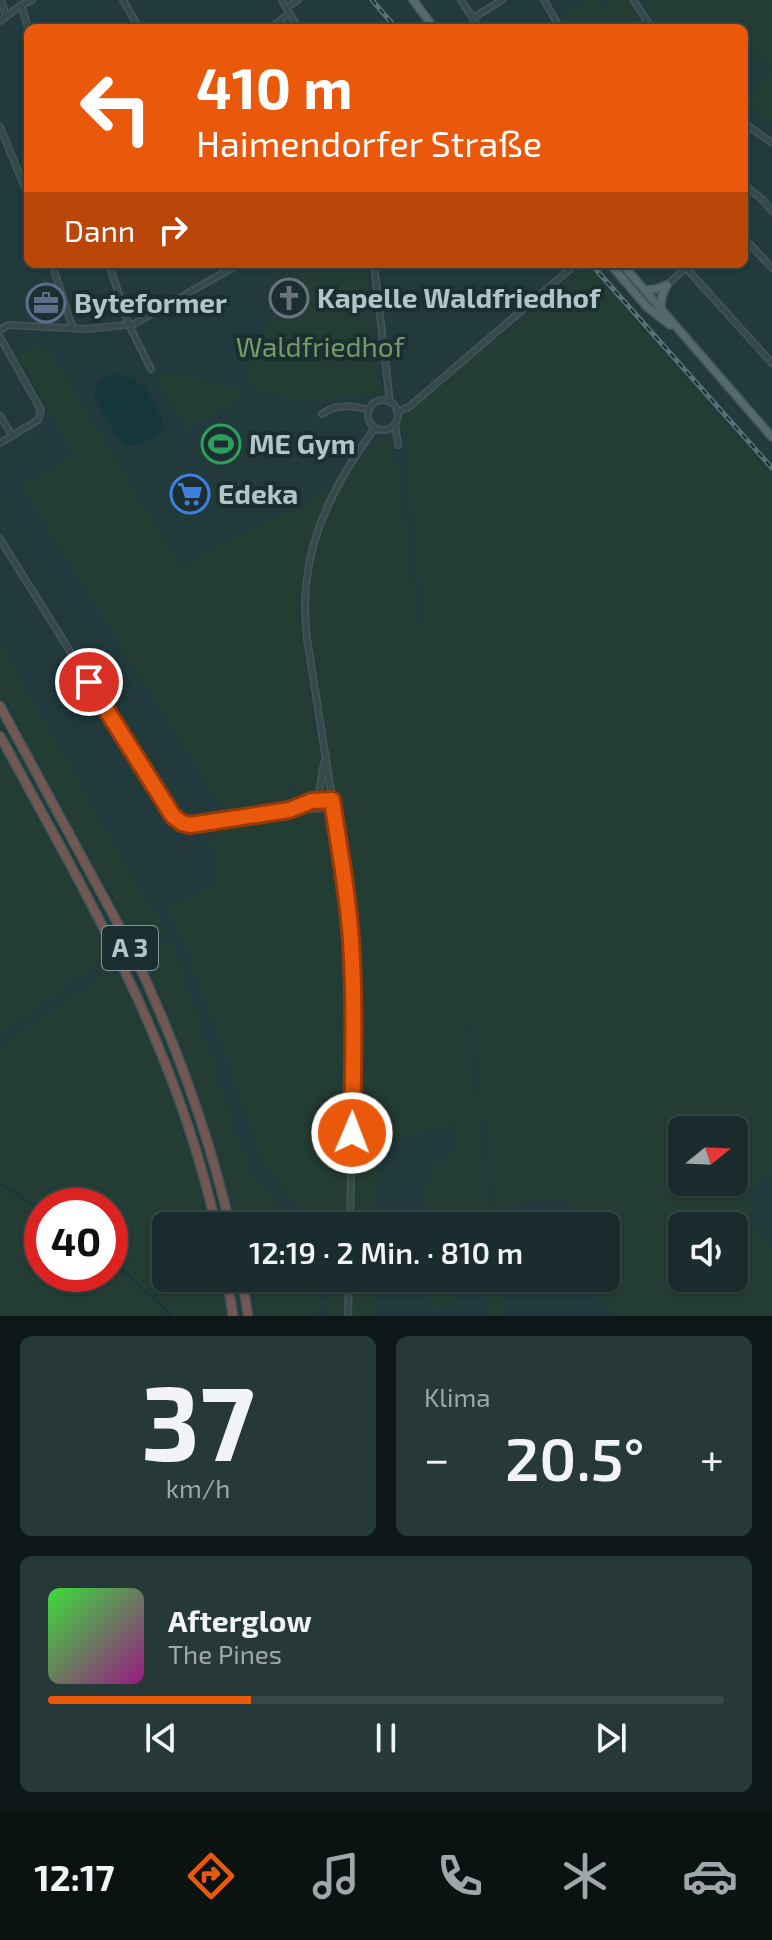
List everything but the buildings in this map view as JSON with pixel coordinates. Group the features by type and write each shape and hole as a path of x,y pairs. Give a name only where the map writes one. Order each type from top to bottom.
{"highway":[{"name":"A 3","path":"0,706 149,986 181,1062 226,1212"},
{"name":"A 3","path":"0,736 110,939 151,1027 187,1121 212,1212"},
{"path":"229,1292 233,1316"},
{"path":"244,1292 248,1316"}],"main road":[{"path":"413,0 431,24"},
{"path":"613,268 647,307 685,337"},
{"path":"626,268 772,437"},
{"path":"661,309 667,285"},
{"path":"645,290 667,285"}],"street":[{"path":"1,0 3,18 32,0"},
{"path":"123,0 137,24"},
{"path":"282,0 296,24"},
{"path":"275,24 298,0"},
{"path":"461,0 477,24"},
{"path":"473,18 502,0"},
{"path":"544,0 558,24"},
{"path":"633,0 649,24"},
{"path":"21,5 27,24"},
{"path":"644,24 647,21"},
{"path":"748,126 772,143"},
{"path":"0,127 24,185"},
{"path":"748,188 772,211"},
{"path":"748,242 772,268"},
{"path":"53,268 73,329"},
{"path":"110,268 129,325 151,369"},
{"path":"0,330 8,325 73,329 134,324 232,268"},
{"path":"374,268 390,402 397,412 398,445 369,420 369,410 375,403 390,402"},
{"path":"397,412 409,407 571,268"},
{"path":"667,285 685,268"},
{"path":"691,268 772,363"},
{"path":"0,337 41,410 38,420 0,443"},
{"path":"380,401 388,385"},
{"path":"322,414 334,407 350,405 369,410"},
{"path":"0,416 12,435"},
{"path":"384,430 395,424"},
{"path":"350,1212 351,943 343,867 305,609 307,576 324,513 358,450 375,428"},
{"path":"0,539 173,816 190,825 289,810 333,808"},
{"path":"312,801 322,784 325,755"},
{"path":"289,810 312,801 332,800"},
{"path":"348,1316 349,1292"}],"green space":[{"path":"588,0 596,0 601,7 612,0 627,0 640,20 637,24 562,24 558,19"},
{"path":"642,0 772,0 772,66 748,48 748,24 657,24"},
{"path":"772,68 772,123 749,106 748,100"},
{"name":"Waldfriedhof","path":"272,268 366,268 380,395 307,401 255,391 246,379 244,345 252,341 277,314 270,282"},
{"path":"582,268 589,268 772,476 772,1172 748,1193 748,1116 668,1116 668,1196 745,1196 758,1231 772,1248 772,1316 615,1316 594,1292 620,1292 620,1212 566,1212 564,1197 495,1208 472,1022 467,1023 490,1212 422,1212 432,1164 458,1150 454,1122 386,1142 373,1212 302,1212 264,1162 184,941 166,906 221,884 210,838 220,822 320,812 329,825 344,935 347,994 359,1012 349,864 316,692 308,616 310,579 319,534 342,486 379,439 392,437 419,628 425,628 402,417"},
{"path":"37,345 49,350 181,568 314,498 337,480 316,525 299,585 299,630 318,757 317,785 313,793 298,796 291,784 284,784 286,805 225,812 22,487 74,455 17,356"},
{"path":"155,371 240,387 242,398 186,430"},
{"path":"0,642 166,932 143,943 146,949 172,942 248,1168 284,1212 234,1212 197,1084 157,983 0,690"},
{"path":"0,751 121,981 172,1101 192,1162 204,1212 152,1212 152,1292 221,1292 224,1316 0,1316 0,1047 105,974 99,964 0,1032"},
{"path":"252,1292 317,1292 316,1316 257,1316"},
{"path":"331,1292 375,1292 378,1316 329,1316"},
{"path":"427,1292 454,1292 453,1307 430,1309"},
{"path":"482,1292 499,1292 502,1316 485,1316"}],"water":[{"path":"109,375 128,377 142,385 160,413 164,429 161,432 138,446 125,446 94,396 97,384"}],"waterway":[{"path":"0,1183 24,1199"},
{"path":"128,1275 172,1316"}],"railway":[{"path":"372,0 393,24"},
{"path":"595,268 772,468"}],"place":[{"name":"Kapelle Waldfriedhof","path":"289,298"},
{"name":"Byteformer","path":"46,303"},
{"name":"ME Gym","path":"221,444"},
{"name":"Edeka","path":"190,494"}],"route":[{"path":"89,682 173,816 182,823 190,825 289,810 312,801 332,800 351,943 352,1133"}]}
